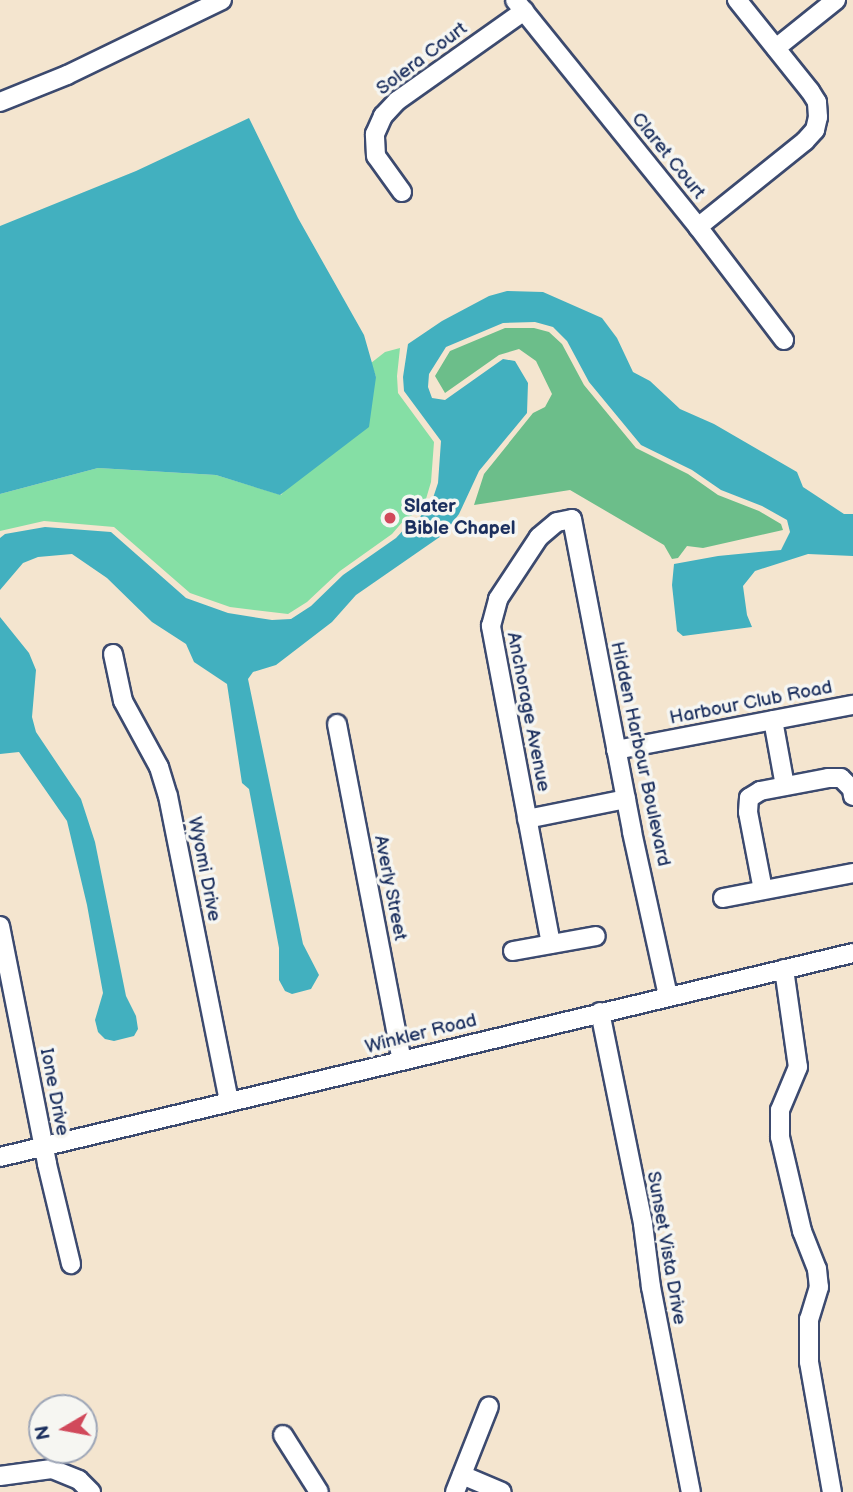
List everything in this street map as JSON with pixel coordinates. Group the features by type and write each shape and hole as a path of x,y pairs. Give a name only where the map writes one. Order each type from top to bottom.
{"street":[{"path":"0,102 90,64 222,0"},
{"path":"698,227 806,141 815,130 818,117 817,102 737,0"},
{"path":"776,48 836,0"},
{"name":"Solera Court","path":"402,192 376,156 375,135 383,116 397,101 520,5"},
{"name":"Claret Court","path":"520,5 785,340"},
{"name":"Hidden Harbour Boulevard","path":"572,519 616,750 668,996"},
{"name":"Anchorage Avenue","path":"551,944 493,640 492,612 539,537 557,522 572,519"},
{"name":"Wyomi Drive","path":"113,654 123,701 159,767 168,796 229,1101"},
{"name":"Harbour Club Road","path":"616,750 853,705"},
{"path":"773,720 785,786"},
{"name":"Averly Street","path":"337,724 402,1060"},
{"path":"763,890 748,812 749,798 761,791 841,778 852,789 853,796"},
{"path":"527,819 626,799"},
{"path":"723,898 853,873"},
{"name":"Ione Drive","path":"0,926 43,1146 71,1264"},
{"path":"513,951 596,936"},
{"name":"Winkler Road","path":"0,1157 853,953"},
{"path":"784,970 798,1067 780,1110 780,1137 802,1231 817,1269 819,1287 809,1319 809,1362 832,1492"},
{"name":"Sunset Vista Drive","path":"600,1012 643,1224 651,1287 691,1492"},
{"path":"489,1406 458,1484 502,1492"},
{"path":"283,1435 319,1492"},
{"path":"0,1476 52,1469 79,1480 91,1492"}],"green space":[{"path":"505,328 534,328 549,332 562,344 584,385 636,448 688,474 718,495 759,511 781,524 783,530 703,548 687,546 678,558 672,559 664,545 570,490 474,505 484,474 533,413 545,407 552,394 536,361 519,349 499,355 445,393 435,376 450,351"},
{"path":"400,348 398,393 434,442 431,482 426,499 416,513 405,519 392,534 340,571 307,602 288,614 230,607 190,593 114,527 44,521 0,531 0,494 98,468 216,475 281,495 376,377 371,363 385,352"}],"water":[{"path":"249,118 298,218 364,335 376,377 369,427 280,495 216,475 98,468 0,494 0,226 136,171"},
{"path":"507,291 543,292 602,318 617,338 633,372 650,381 680,409 714,424 797,472 803,487 844,514 853,514 853,556 808,554 755,571 743,586 747,615 752,627 683,636 677,631 672,585 674,564 718,556 781,550 790,532 787,520 762,506 721,490 692,470 641,445 589,382 567,341 553,327 535,322 503,323 446,347 429,374 428,387 432,398 445,400 503,359 515,361 528,383 527,413 479,471 459,514 444,534 356,595 332,622 276,665 253,672 248,679 303,944 319,975 311,989 292,994 285,991 279,980 279,948 249,789 242,783 227,684 194,662 186,644 152,622 107,578 72,554 38,557 23,563 0,590 0,538 5,534 45,527 111,532 186,598 228,613 272,620 291,619 311,606 343,575 396,538 420,517 432,501 438,483 441,441 404,391 403,377 408,344 442,321 489,296"},
{"path":"0,617 29,653 36,670 32,717 36,732 81,799 95,842 126,996 136,1016 138,1029 134,1036 114,1041 105,1039 98,1032 95,1020 103,993 87,905 67,821 19,752 0,754"}],"place":[{"name":"Slater Bible Chapel","path":"390,518"}]}
